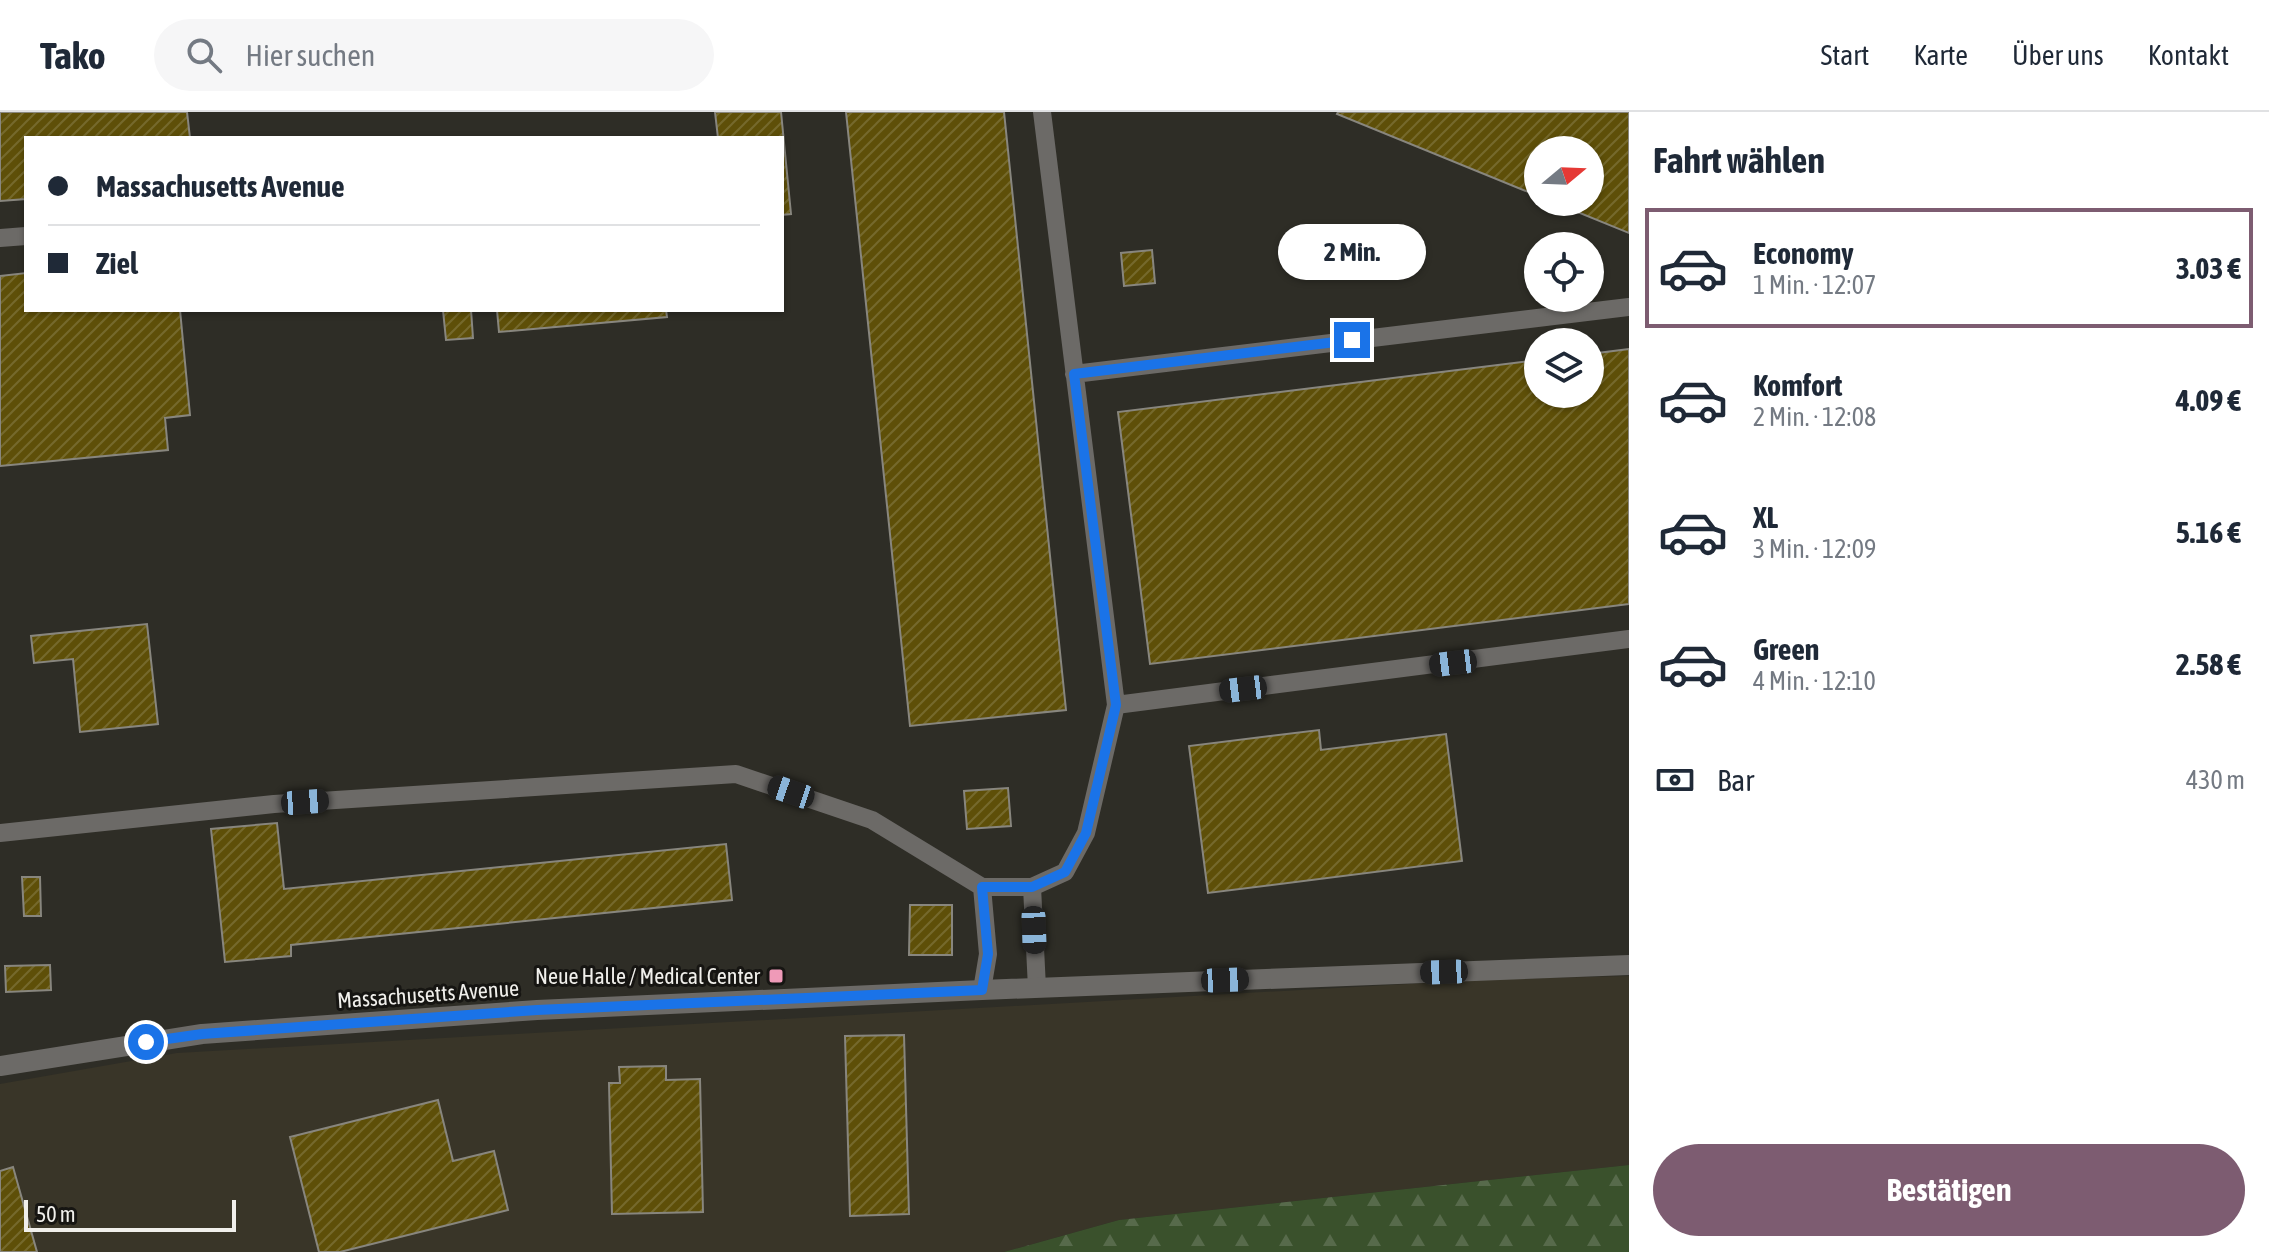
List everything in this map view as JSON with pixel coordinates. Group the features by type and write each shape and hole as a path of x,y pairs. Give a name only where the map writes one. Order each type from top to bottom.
{"street":[{"name":"Massachusetts Avenue","path":"0,1066 202,1034 537,1010 1629,965"}],"lane":[{"path":"0,833 274,804 736,774 872,820 982,887 1032,887 1065,872 1086,833 1116,705 1042,112"},
{"path":"0,238 24,236"},
{"path":"1074,374 1629,307"},
{"path":"1116,705 1629,639"},
{"path":"982,887 988,954 982,990"},
{"path":"1032,887 1037,988"}],"shaded area":[{"path":"1629,976 1629,1165 1119,1220 1004,1252 0,1252 0,1084 177,1053 1497,979"}],"green space":[{"path":"1629,1165 1629,1252 1004,1252 1119,1220"}],"building":[{"path":"0,112 187,112 190,136 24,136 24,199 0,201"},
{"path":"715,112 781,112 783,136 718,136"},
{"path":"846,112 1004,112 1066,710 910,726"},
{"path":"1629,112 1629,233 1587,216 1604,216 1604,136 1524,136 1524,190 1337,114"},
{"path":"784,143 791,214 784,215"},
{"path":"1152,250 1155,283 1124,286 1121,253"},
{"path":"24,273 24,312 180,312 190,415 165,418 168,450 0,466 0,276"},
{"path":"443,312 471,312 473,338 446,340"},
{"path":"497,312 666,312 667,317 499,332"},
{"path":"1629,349 1629,604 1150,664 1118,412 1524,362 1524,408 1604,408 1604,352"},
{"path":"147,624 158,724 80,732 73,659 34,663 31,636"},
{"path":"1319,730 1321,750 1446,734 1462,861 1208,893 1189,746"},
{"path":"1008,788 1011,826 967,829 964,791"},
{"path":"277,823 284,889 726,844 732,900 291,945 291,956 225,962 211,829"},
{"path":"22,877 40,877 41,916 24,916"},
{"path":"910,905 952,905 952,955 909,955"},
{"path":"50,965 51,990 6,992 5,966"},
{"path":"904,1035 909,1214 850,1216 845,1036"},
{"path":"666,1066 666,1080 700,1079 703,1212 612,1214 609,1083 620,1083 619,1067"},
{"path":"438,1100 453,1161 494,1151 508,1210 340,1252 319,1252 290,1137"},
{"path":"13,1167 37,1252 0,1252 0,1171"}],"place":[{"name":"Neue Halle / Medical Center","path":"776,976"}],"route":[{"path":"146,1042 202,1034 537,1010 982,990 988,954 982,887 1032,887 1065,872 1086,833 1116,705 1074,374 1352,340"}]}
